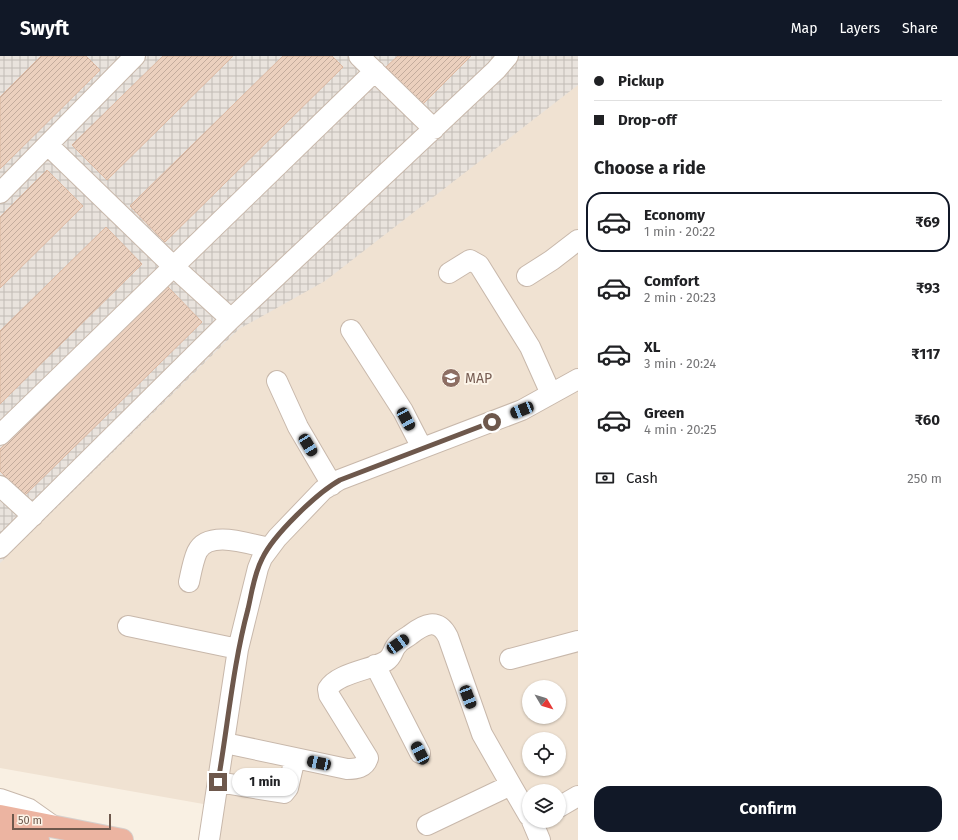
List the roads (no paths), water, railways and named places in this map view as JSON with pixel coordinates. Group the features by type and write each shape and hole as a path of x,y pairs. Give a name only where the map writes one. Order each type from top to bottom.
{"highway":[{"path":"0,816 46,834"},
{"path":"0,832 122,840"}],"street":[{"path":"359,56 434,129"},
{"path":"0,548 231,319 434,129 496,70 508,56"},
{"path":"0,193 48,145 129,58"},
{"path":"0,435 375,72"},
{"path":"48,145 174,267 231,319"},
{"path":"527,276 577,243"},
{"path":"449,273 470,260 479,265 530,347 551,394"},
{"path":"352,330 402,411 422,448"},
{"path":"209,840 225,743 238,649 258,568 269,548 315,498 340,480 522,410 578,379"},
{"path":"277,381 298,427 332,485"},
{"path":"0,486 33,516"},
{"path":"189,582 197,553 202,545 208,540 218,539 269,548"},
{"path":"225,743 347,769 356,769 367,762 368,758 332,699 328,689 335,681 375,666 390,658 398,644 423,625 438,626 444,630 482,734 522,804"},
{"path":"128,626 238,649"},
{"path":"510,659 578,641"},
{"path":"375,666 420,753"},
{"path":"218,782 284,793 288,788 295,758"},
{"path":"427,825 511,785"},
{"path":"566,803 578,796"},
{"path":"0,799 29,809 46,834"}],"place":[{"name":"MAP","path":"451,378"}]}
